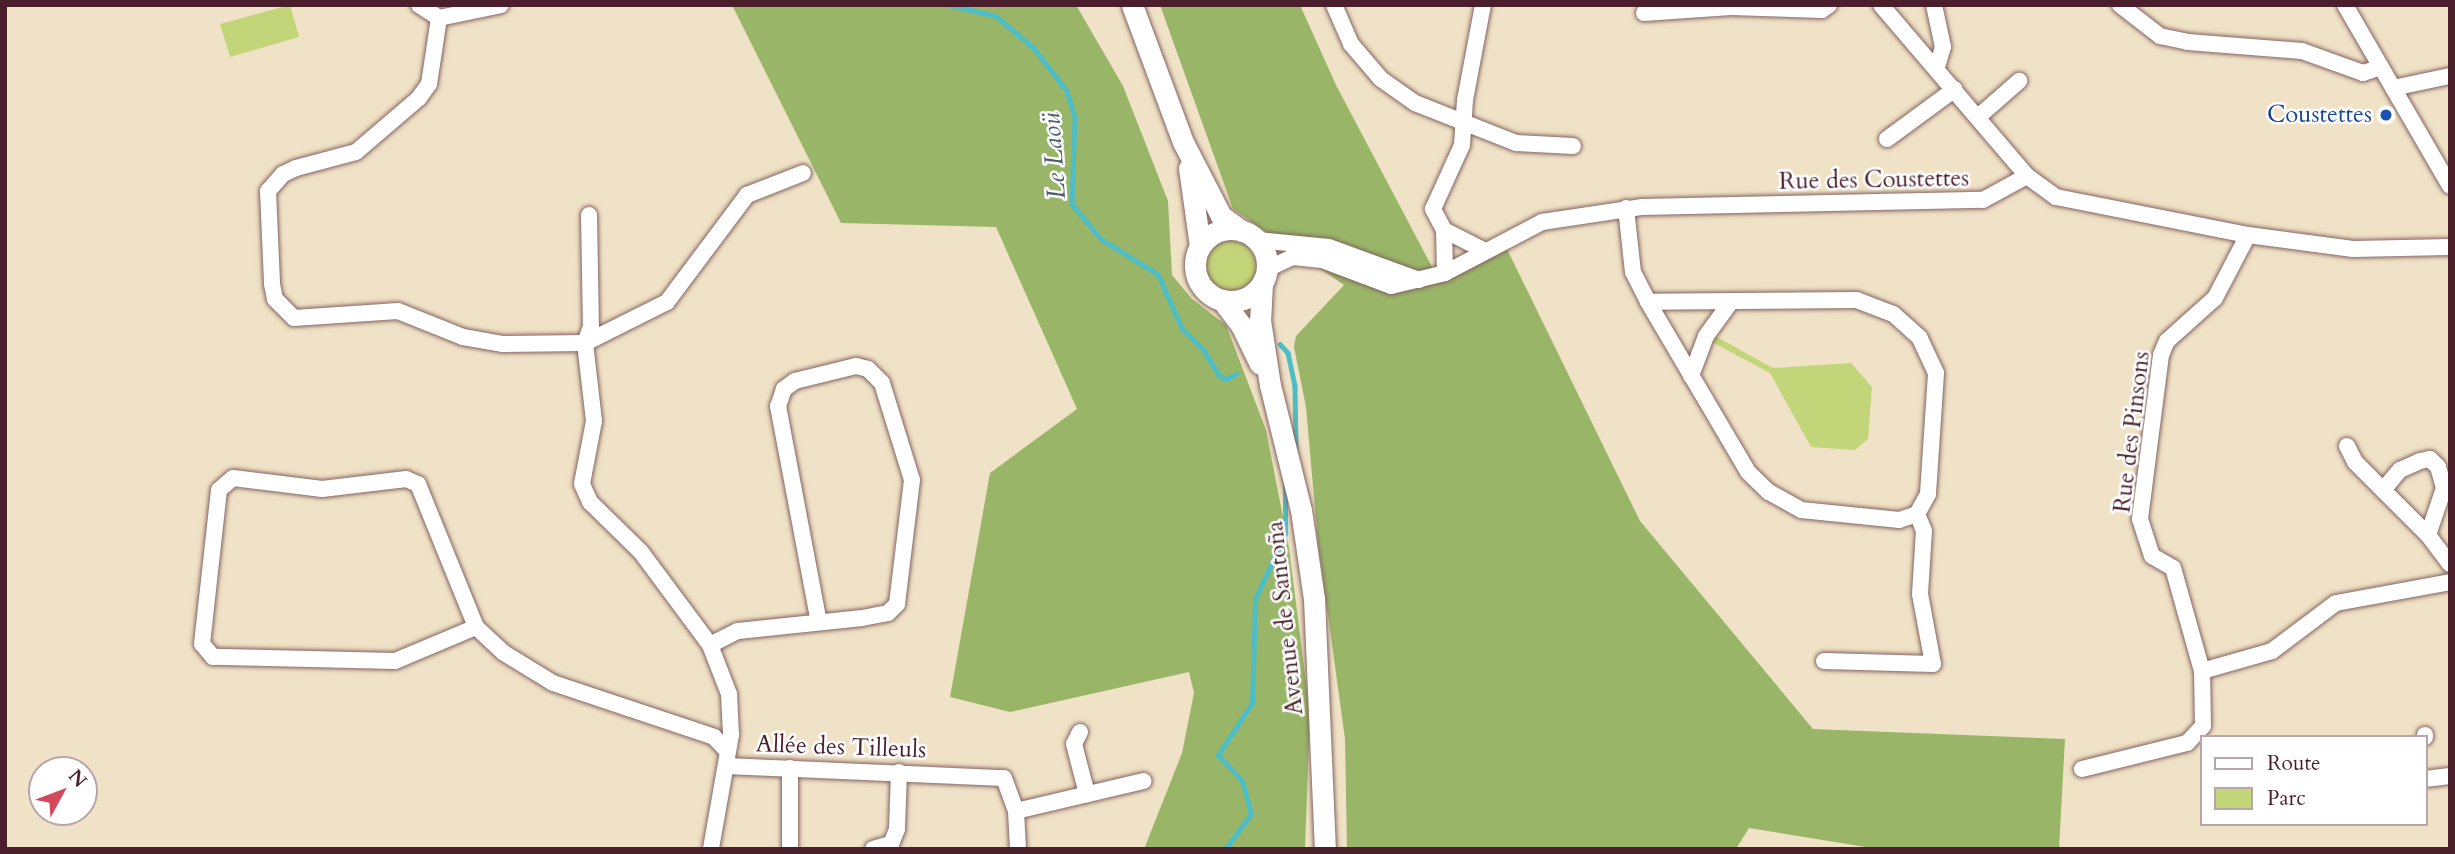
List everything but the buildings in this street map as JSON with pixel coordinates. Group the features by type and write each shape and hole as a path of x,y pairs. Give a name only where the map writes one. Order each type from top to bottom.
{"main road":[{"path":"1132,5 1184,142 1221,216 1249,235 1265,276 1245,299 1222,300 1212,296 1197,279 1195,268 1200,246 1200,225 1184,142"},
{"path":"1200,246 1218,231 1249,235"},
{"name":"Avenue de Santoña","path":"1265,276 1261,320 1270,385 1301,510 1314,598 1325,849"},
{"name":"Avenue de Santoña","path":"1222,300 1241,325 1270,385"}],"street":[{"path":"419,5 439,18 501,5"},
{"path":"1334,5 1351,44 1381,79 1415,103 1463,125 1516,143 1573,146"},
{"path":"1445,273 1444,230 1433,209 1462,145 1483,5"},
{"path":"1644,13 1731,7 1822,10 1829,5"},
{"path":"1881,5 1937,67 2027,176 2056,197 2094,208 2248,236 2375,252 2450,247"},
{"path":"1934,5 1943,47 1937,67"},
{"path":"2120,5 2160,36 2302,51 2363,72 2381,67"},
{"path":"2345,5 2450,186"},
{"path":"439,18 429,84 419,98 356,152 296,168 283,174 268,191 275,299 294,318 398,311 463,337 503,344 585,343 667,302 747,195 803,173"},
{"path":"2393,88 2450,76"},
{"path":"1978,117 2019,81"},
{"path":"1887,139 1955,89"},
{"name":"Rue des Coustettes","path":"1265,276 1293,257 1322,260 1391,286 1421,281 1445,273 1542,222 1626,208 1983,200 2027,176"},
{"path":"1626,208 1633,272 1648,302 1748,472 1769,492 1801,510 1833,516 1899,520 1917,514 1928,494 1936,373 1920,338 1893,314 1857,300 1729,304 1648,302"},
{"path":"589,215 591,326 585,343 594,421 582,484 590,502 641,551 710,645 729,694 731,735 711,849"},
{"path":"1444,230 1485,251"},
{"path":"1249,235 1329,247 1421,281"},
{"name":"Rue des Pinsons","path":"2082,769 2187,743 2197,736 2203,726 2202,671 2173,568 2152,556 2140,519 2166,341 2215,298 2248,236"},
{"path":"1691,376 1706,336 1729,304"},
{"path":"710,645 738,631 819,622 888,613 900,592 912,480 882,383 868,369 856,366 795,381 784,389 778,406 819,622"},
{"path":"2347,446 2355,463 2428,535 2450,564"},
{"path":"2383,490 2400,470 2430,459 2438,467 2444,488 2428,535"},
{"path":"476,627 395,661 213,657 202,644 219,490 233,478 322,489 406,479 418,484 476,627 528,671 713,737 726,758"},
{"path":"1824,661 1933,664 1920,594 1924,531 1917,514"},
{"path":"2202,671 2272,651 2336,603 2450,582"},
{"path":"1080,732 1074,744 1087,794"},
{"name":"Allée des Tilleuls","path":"726,758 790,768 1004,778 1016,811"},
{"path":"790,768 790,849"},
{"path":"873,849 891,844 897,829 899,772"},
{"path":"2427,779 2450,776"},
{"path":"1018,849 1016,811 1144,781"}],"green space":[{"path":"290,5 299,37 230,57 220,24"},
{"path":"732,5 1076,5 1123,86 1168,201 1172,275 1192,299 1226,325 1266,430 1289,548 1310,714 1305,849 1144,849 1182,753 1194,693 1189,672 1010,712 950,697 990,473 1077,409 996,227 841,223"},
{"path":"1160,5 1300,5 1336,85 1440,282 1505,245 1640,521 1813,729 2065,739 2059,849 1878,849 1749,828 1736,849 1347,849 1345,739 1318,543 1306,407 1294,347 1296,336 1344,285 1233,209"},
{"path":"1230,240 1249,247 1256,266 1249,285 1230,292 1211,285 1204,266 1211,247"},
{"path":"1715,336 1773,368 1851,363 1872,387 1868,439 1855,450 1811,447 1770,373 1712,342"}],"waterway":[{"name":"Le Laoü","path":"950,5 996,16 1034,48 1067,91 1075,118 1072,204 1101,239 1158,274 1182,328 1203,349 1219,375 1226,379 1236,374"},
{"name":"Le Laoü","path":"1280,344 1288,353 1295,385 1296,449"},
{"name":"Le Laoü","path":"1225,849 1251,814 1242,781 1218,755 1252,703 1255,599 1285,534 1285,484"}],"place":[{"name":"Coustettes","path":"2386,115"}]}
